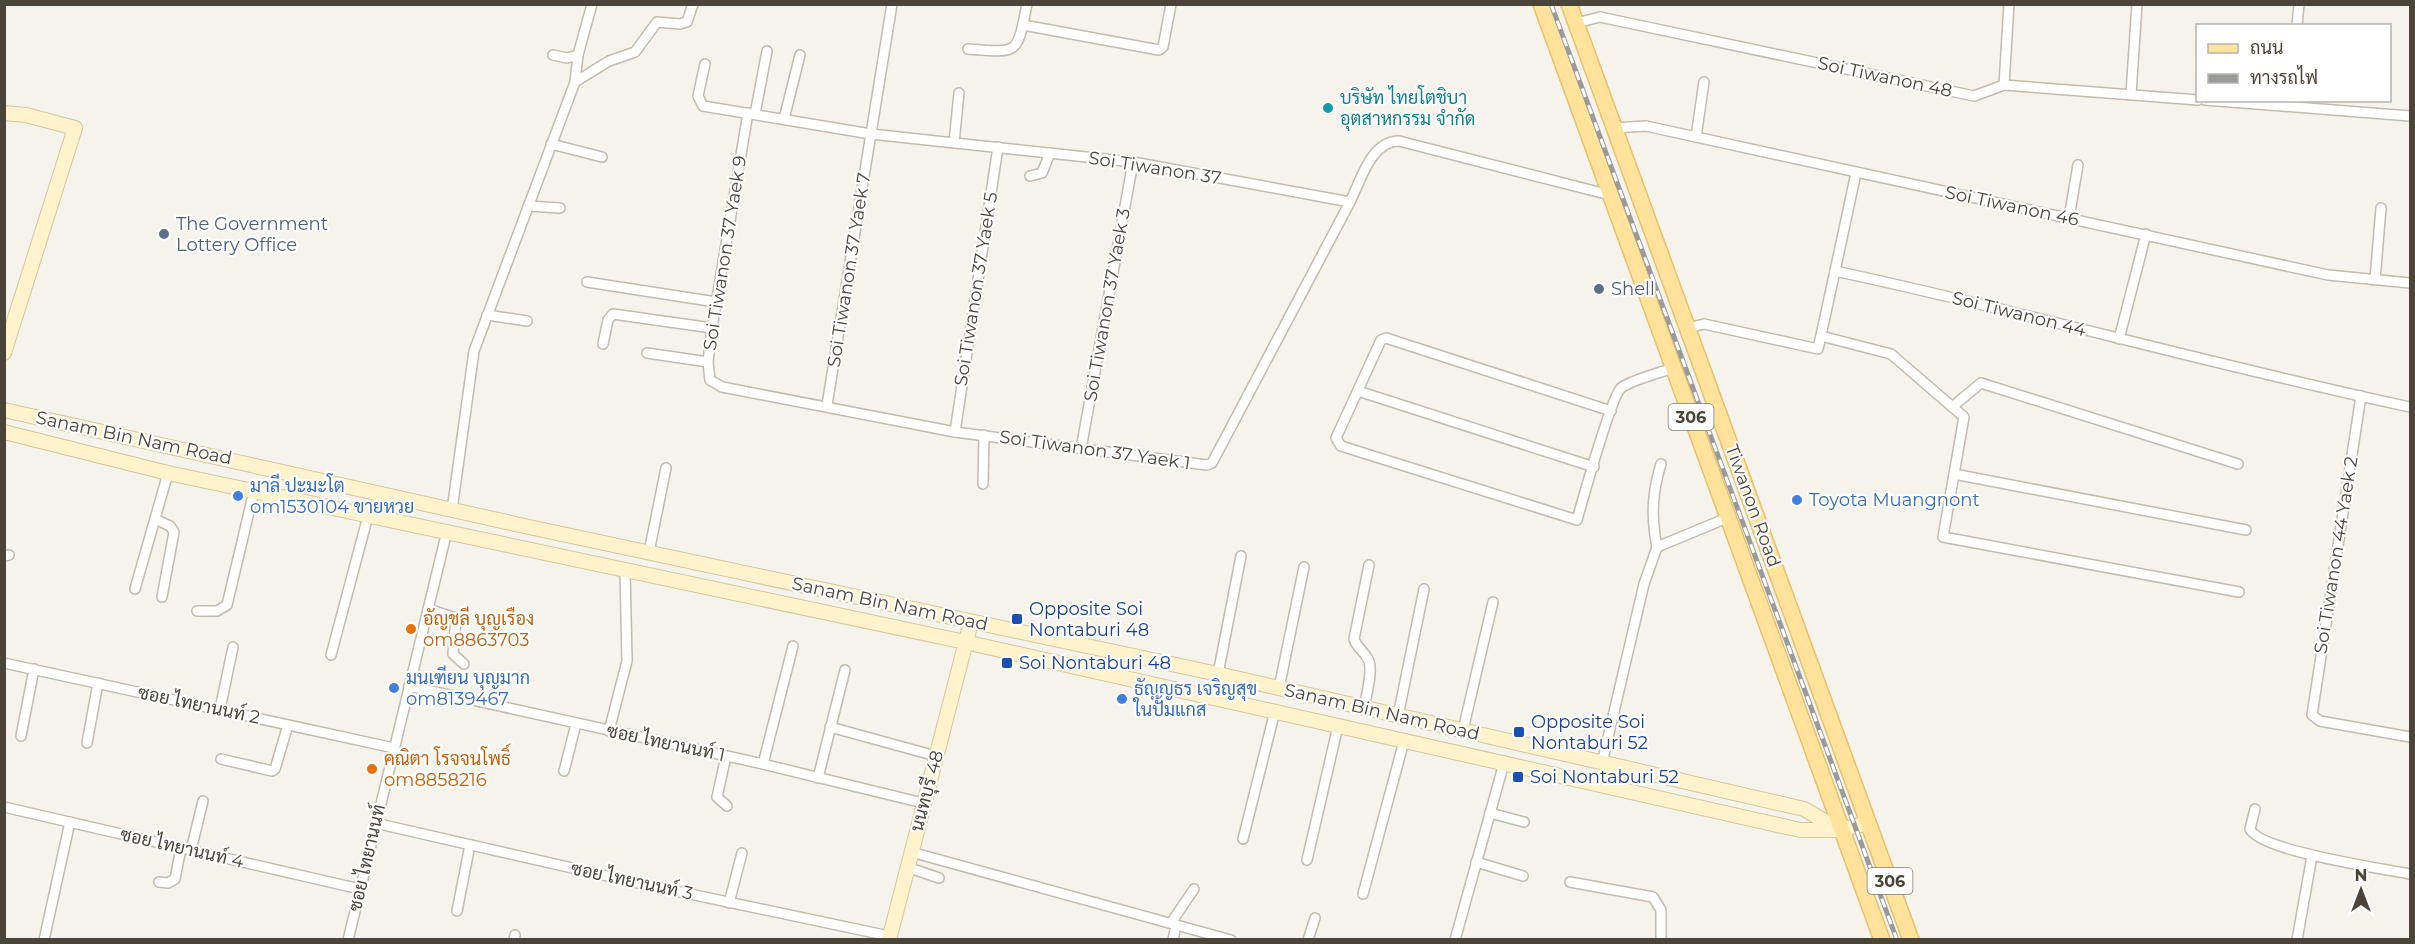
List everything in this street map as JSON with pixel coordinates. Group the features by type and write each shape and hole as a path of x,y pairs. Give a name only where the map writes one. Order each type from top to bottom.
{"main road":[{"name":"Tiwanon Road","path":"1540,4 1840,830 1882,939"},
{"name":"Tiwanon Road","path":"1569,4 1911,939"},
{"path":"4,113 26,115 75,128 4,353"},
{"path":"1601,172 1626,163"},
{"name":"Sanam Bin Nam Road","path":"4,410 452,510 1280,688 1804,809 1840,830"},
{"name":"Sanam Bin Nam Road","path":"4,432 168,473 965,642 1800,830 1840,830 1868,823"},
{"path":"192,478 199,452"},
{"path":"212,482 218,456"},
{"path":"447,531 452,510"},
{"name":"นนทบุรี 48","path":"889,938 970,622"}],"street":[{"path":"452,510 469,372 487,315 575,82 578,55 592,4"},
{"path":"575,82 609,61 635,52 657,22 680,24 687,22 693,4"},
{"path":"968,49 1003,52 1014,49 1019,42 1027,4"},
{"path":"1023,25 1153,50 1163,47 1171,4"},
{"path":"2004,85 2009,4"},
{"path":"2131,94 2137,4"},
{"path":"2297,24 2299,4"},
{"name":"Soi Tiwanon 37 Yaek 7","path":"827,405 871,134 888,5"},
{"name":"Soi Tiwanon 48","path":"1576,22 1600,17 1974,96 2004,85 2196,100"},
{"name":"Soi Tiwanon 37 Yaek 9","path":"722,387 710,380 708,362 712,328 751,114 767,51"},
{"path":"553,55 567,58 578,55"},
{"path":"784,119 800,55"},
{"name":"Soi Tiwanon 37","path":"705,64 698,96 703,106 871,134 1133,162 1350,202"},
{"path":"1696,137 1704,82"},
{"path":"954,142 959,93"},
{"path":"2248,102 2410,116"},
{"name":"Soi Tiwanon 46","path":"1614,128 1636,125 1696,137 2328,275 2410,283"},
{"path":"1350,202 1377,149 1388,141 1399,141 1610,195"},
{"path":"551,144 602,157"},
{"name":"Soi Tiwanon 37 Yaek 5","path":"955,432 998,147"},
{"path":"1030,176 1042,173 1050,153"},
{"name":"Soi Tiwanon 37 Yaek 3","path":"1081,449 1133,162"},
{"path":"2069,218 2078,165"},
{"path":"1688,328 1704,324 1818,349 1856,173"},
{"name":"Soi Tiwanon 37 Yaek 1","path":"722,387 827,405 955,432 1207,465 1212,463 1350,202"},
{"path":"528,206 560,208"},
{"path":"2375,280 2381,207"},
{"path":"2119,339 2146,234"},
{"name":"Soi Tiwanon 44","path":"1834,271 2265,376 2410,407"},
{"path":"587,282 716,302"},
{"path":"603,344 608,320 613,314 712,328"},
{"path":"487,315 527,321"},
{"path":"1821,336 1891,354 1964,417 1943,537 2239,592"},
{"path":"1611,411 1386,338 1381,340 1336,438 1341,446 1577,520 1594,467 1611,411 1615,397 1622,387 1673,368"},
{"path":"647,353 708,362"},
{"path":"1952,407 1981,383 2238,464"},
{"path":"1358,391 1594,467"},
{"name":"Soi Tiwanon 44 Yaek 2","path":"2361,396 2312,715 2320,721 2410,737"},
{"path":"983,484 984,435"},
{"path":"1602,763 1644,584 1657,547 1653,527 1653,490 1661,464"},
{"path":"649,552 666,468"},
{"path":"135,590 168,473"},
{"path":"1954,474 2246,530"},
{"path":"197,611 218,611 227,605 254,491"},
{"path":"331,655 368,516"},
{"path":"1657,547 1727,518"},
{"path":"155,519 170,525 174,532 162,597"},
{"name":"ซอย ไทยานนท์","path":"348,939 447,531"},
{"path":"1218,674 1242,556"},
{"path":"1364,708 1370,665 1363,652 1357,648 1354,639 1369,565"},
{"path":"1280,688 1304,567"},
{"path":"609,731 627,661 625,570"},
{"path":"1398,716 1424,590"},
{"path":"1463,730 1493,602"},
{"path":"428,609 455,616 453,654 464,664"},
{"path":"763,764 794,646"},
{"path":"220,709 233,647"},
{"name":"ซอย ไทยานนท์ 2","path":"4,663 393,748"},
{"path":"21,736 34,669"},
{"path":"818,778 844,670"},
{"path":"87,743 98,683"},
{"name":"ซอย ไทยานนท์ 1","path":"409,686 763,764 923,803"},
{"path":"1243,839 1275,711"},
{"path":"564,771 576,724"},
{"path":"221,759 272,771 275,769 288,725"},
{"path":"1307,860 1338,726"},
{"path":"830,728 936,756"},
{"path":"1363,894 1404,741"},
{"path":"726,756 717,797 727,806"},
{"path":"1455,939 1504,763"},
{"path":"159,882 168,883 174,879 203,801"},
{"name":"ซอย ไทยานนท์ 4","path":"4,807 360,889"},
{"path":"2255,809 2250,829 2253,835 2312,856 2410,874"},
{"path":"1490,813 1524,822"},
{"path":"44,939 70,822"},
{"name":"ซอย ไทยานนท์ 3","path":"375,823 889,938"},
{"path":"457,911 470,845"},
{"path":"911,852 1231,939"},
{"path":"729,903 742,853"},
{"path":"2297,939 2312,856"},
{"path":"1476,862 1523,876"},
{"path":"907,867 939,878"},
{"path":"1570,882 1653,897 1661,910 1661,939"},
{"path":"1173,939 1174,924 1194,890"},
{"path":"1308,939 1315,918"}],"railway":[{"path":"1551,4 1897,940"}],"place":[{"name":"บริษัท ไทยโตชิบา อุตสาหกรรม จำกัด","path":"1328,108"},
{"name":"The Government Lottery Office","path":"164,234"},
{"name":"Shell","path":"1599,289"},
{"name":"มาลี ปะมะโต om1530104 ขายหวย","path":"238,496"},
{"name":"Toyota Muangnont","path":"1797,500"},
{"name":"Opposite Soi Nontaburi 48","path":"1017,619"},
{"name":"อัญชลี บุญเรือง om8863703","path":"411,629"},
{"name":"Soi Nontaburi 48","path":"1007,663"},
{"name":"มนเฑียน บุญมาก om8139467","path":"394,688"},
{"name":"ธัญญธร เจริญสุข ในปั้มแกส","path":"1122,699"},
{"name":"Opposite Soi Nontaburi 52","path":"1519,732"},
{"name":"คณิตา โรจจนโพธิ์ om8858216","path":"372,769"},
{"name":"Soi Nontaburi 52","path":"1518,777"}]}
